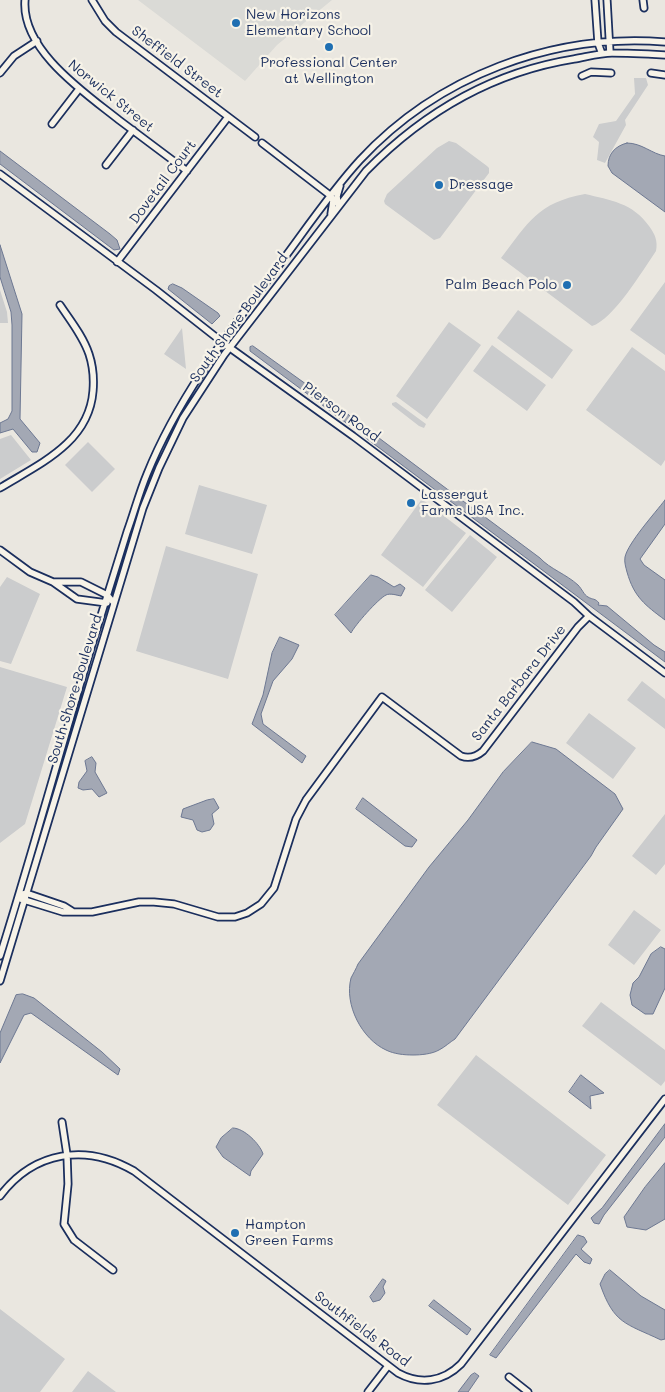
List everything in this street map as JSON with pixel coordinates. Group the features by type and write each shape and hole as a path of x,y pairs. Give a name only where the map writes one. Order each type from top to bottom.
{"street":[{"name":"Norwick Street","path":"25,0 27,20 37,41 57,69 79,89 187,171"},
{"name":"Sheffield Street","path":"92,0 105,21 116,32 255,137"},
{"path":"595,0 598,44 602,54"},
{"path":"607,0 611,42 610,53"},
{"path":"643,0 644,8"},
{"path":"0,72 14,56 37,41"},
{"name":"South Shore Boulevard","path":"0,956 107,595 147,475 170,428 222,342 341,182 385,135 415,111 453,87 485,71 526,56 562,47 611,42 665,42"},
{"name":"South Shore Boulevard","path":"0,981 143,508 183,418 230,347 366,171 420,123 451,103 489,84 529,69 565,60 610,53 665,55"},
{"path":"582,76 591,72 612,73"},
{"path":"651,73 665,74"},
{"path":"52,124 79,89"},
{"name":"Dovetail Court","path":"117,262 228,117"},
{"path":"106,165 133,130"},
{"path":"262,143 331,196 333,200 330,216"},
{"name":"Pierson Road","path":"0,174 156,290 222,342 353,436 665,673"},
{"path":"338,205 337,196 341,182"},
{"path":"0,488 57,453 69,443 83,425 90,407 94,384 89,354 60,305"},
{"path":"0,550 30,572 53,582 77,599 114,603"},
{"path":"53,582 81,582 107,595 114,603"},
{"name":"Santa Barbara Drive","path":"17,896 24,901 63,912 92,912 138,902 174,904 218,917 235,917 254,909 267,899 274,888 296,819 306,800 382,697 461,756 477,756 578,627 590,616"},
{"path":"17,896 26,893"},
{"name":"Santa Barbara Drive","path":"26,893 64,906 72,911"},
{"name":"Southfields Road","path":"0,1196 13,1181 33,1167 50,1159 67,1155 88,1155 124,1165 388,1366 405,1377 420,1381 442,1378 456,1370 665,1098"},
{"path":"62,1122 67,1155 68,1184 64,1224 74,1240 113,1270"},
{"path":"368,1392 388,1366"},
{"path":"508,1377 528,1392"}],"shaded area":[{"name":"New Horizons Elementary School","path":"138,0 332,0 277,45 245,81"},
{"path":"634,78 646,78 648,85 625,120 626,125 605,163 597,160 599,142 593,137 599,124 616,121 635,94"},
{"name":"Dressage","path":"449,141 456,143 487,166 489,173 440,238 434,240 385,204 384,201 387,194 437,148"},
{"path":"627,143 632,143 665,156 665,212 612,173 608,166 609,158 613,151"},
{"path":"0,151 110,234 117,240 120,249 114,250 0,164"},
{"path":"585,194 620,204 636,212 651,229 657,244 656,251 618,305 600,322 592,326 501,258 527,224 545,209 569,198"},
{"path":"0,245 22,314 20,419 40,443 37,452 32,452 13,429 0,433 0,423 8,419 12,411 12,325 11,312 0,277"},
{"path":"665,282 665,355 630,330"},
{"path":"173,284 182,288 220,316 212,324 168,289"},
{"path":"0,290 7,312 8,323 0,323"},
{"path":"518,310 573,350 552,379 497,338"},
{"path":"449,322 481,345 427,419 396,396"},
{"path":"182,328 186,369 164,354"},
{"path":"492,345 546,385 527,411 473,371"},
{"path":"253,346 349,415 353,421 352,424 349,425 250,351 250,347"},
{"path":"632,347 665,371 665,460 661,466 586,410"},
{"path":"396,402 426,424 424,428 392,405 392,403"},
{"path":"367,431 471,507 481,511 485,517 548,565 573,581 587,596 598,601 598,605 607,606 665,652 665,662 366,438 365,433"},
{"path":"11,435 31,460 0,479 0,439"},
{"path":"88,442 115,469 92,492 65,465"},
{"path":"199,485 267,505 252,554 185,534"},
{"path":"422,499 466,533 423,587 381,555"},
{"path":"665,500 665,524 640,559 644,565 665,580 665,620 641,600 633,588 626,569 625,557 642,528"},
{"path":"470,535 497,557 452,612 425,590"},
{"path":"166,546 258,574 228,679 136,651"},
{"path":"371,575 394,587 400,584 405,588 401,596 389,594 382,597 367,612 351,633 335,615"},
{"path":"7,577 40,594 11,664 0,661 0,587"},
{"path":"280,637 299,645 292,659 273,681 261,714 263,724 306,756 302,763 252,724 263,695 272,653"},
{"path":"0,667 67,687 25,824 0,843"},
{"path":"642,681 665,699 665,729 627,700"},
{"path":"589,713 636,748 613,779 566,743"},
{"path":"532,742 556,749 615,794 623,809 591,856 455,1039 439,1050 426,1054 403,1054 386,1050 369,1038 357,1020 350,999 351,978 358,964 429,867 468,820 503,772"},
{"path":"92,757 96,763 95,772 107,793 99,797 92,789 83,790 78,788 79,782 87,771 85,761"},
{"path":"363,798 417,840 412,847 405,846 356,809"},
{"path":"214,799 219,808 212,814 214,824 210,830 202,832 197,830 193,820 181,817 183,809"},
{"path":"665,814 665,864 656,875 632,856"},
{"path":"634,910 661,930 634,965 608,945"},
{"path":"661,947 665,949 665,988 653,1014 645,1014 632,1005 630,995 633,983 639,977 651,954"},
{"path":"23,994 34,998 102,1052 120,1069 118,1075 31,1013 24,1015 0,1063 0,1033 16,995"},
{"path":"601,1002 665,1050 665,1081 661,1086 582,1026"},
{"path":"476,1055 606,1155 568,1205 437,1105"},
{"path":"581,1075 604,1093 590,1096 591,1109 569,1092"},
{"path":"665,1124 665,1137 599,1224 594,1223 591,1218 602,1208"},
{"path":"233,1128 251,1137 263,1154 251,1171 250,1176 223,1157 216,1147 221,1138"},
{"path":"665,1163 665,1219 646,1230 627,1227 624,1217"},
{"path":"578,1235 584,1237 587,1242 581,1249 592,1259 590,1264 584,1262 576,1254 496,1358 490,1355"},
{"path":"610,1270 641,1296 665,1310 665,1339 661,1340 638,1330 622,1321 616,1315 610,1307 600,1284 605,1274"},
{"path":"383,1279 386,1281 383,1287 385,1293 380,1300 373,1302 370,1297"},
{"path":"434,1300 471,1329 467,1335 429,1306"},
{"path":"0,1309 65,1359 40,1392 0,1392"},
{"path":"88,1371 116,1392 72,1392"},
{"path":"475,1373 479,1376 468,1392 458,1392 471,1375"}],"place":[{"name":"New Horizons Elementary School","path":"236,23"},
{"name":"Professional Center at Wellington","path":"329,47"},
{"name":"Dressage","path":"439,185"},
{"name":"Palm Beach Polo","path":"567,285"},
{"name":"Lassergut Farms USA Inc.","path":"411,503"},
{"name":"Hampton Green Farms","path":"235,1233"}]}
